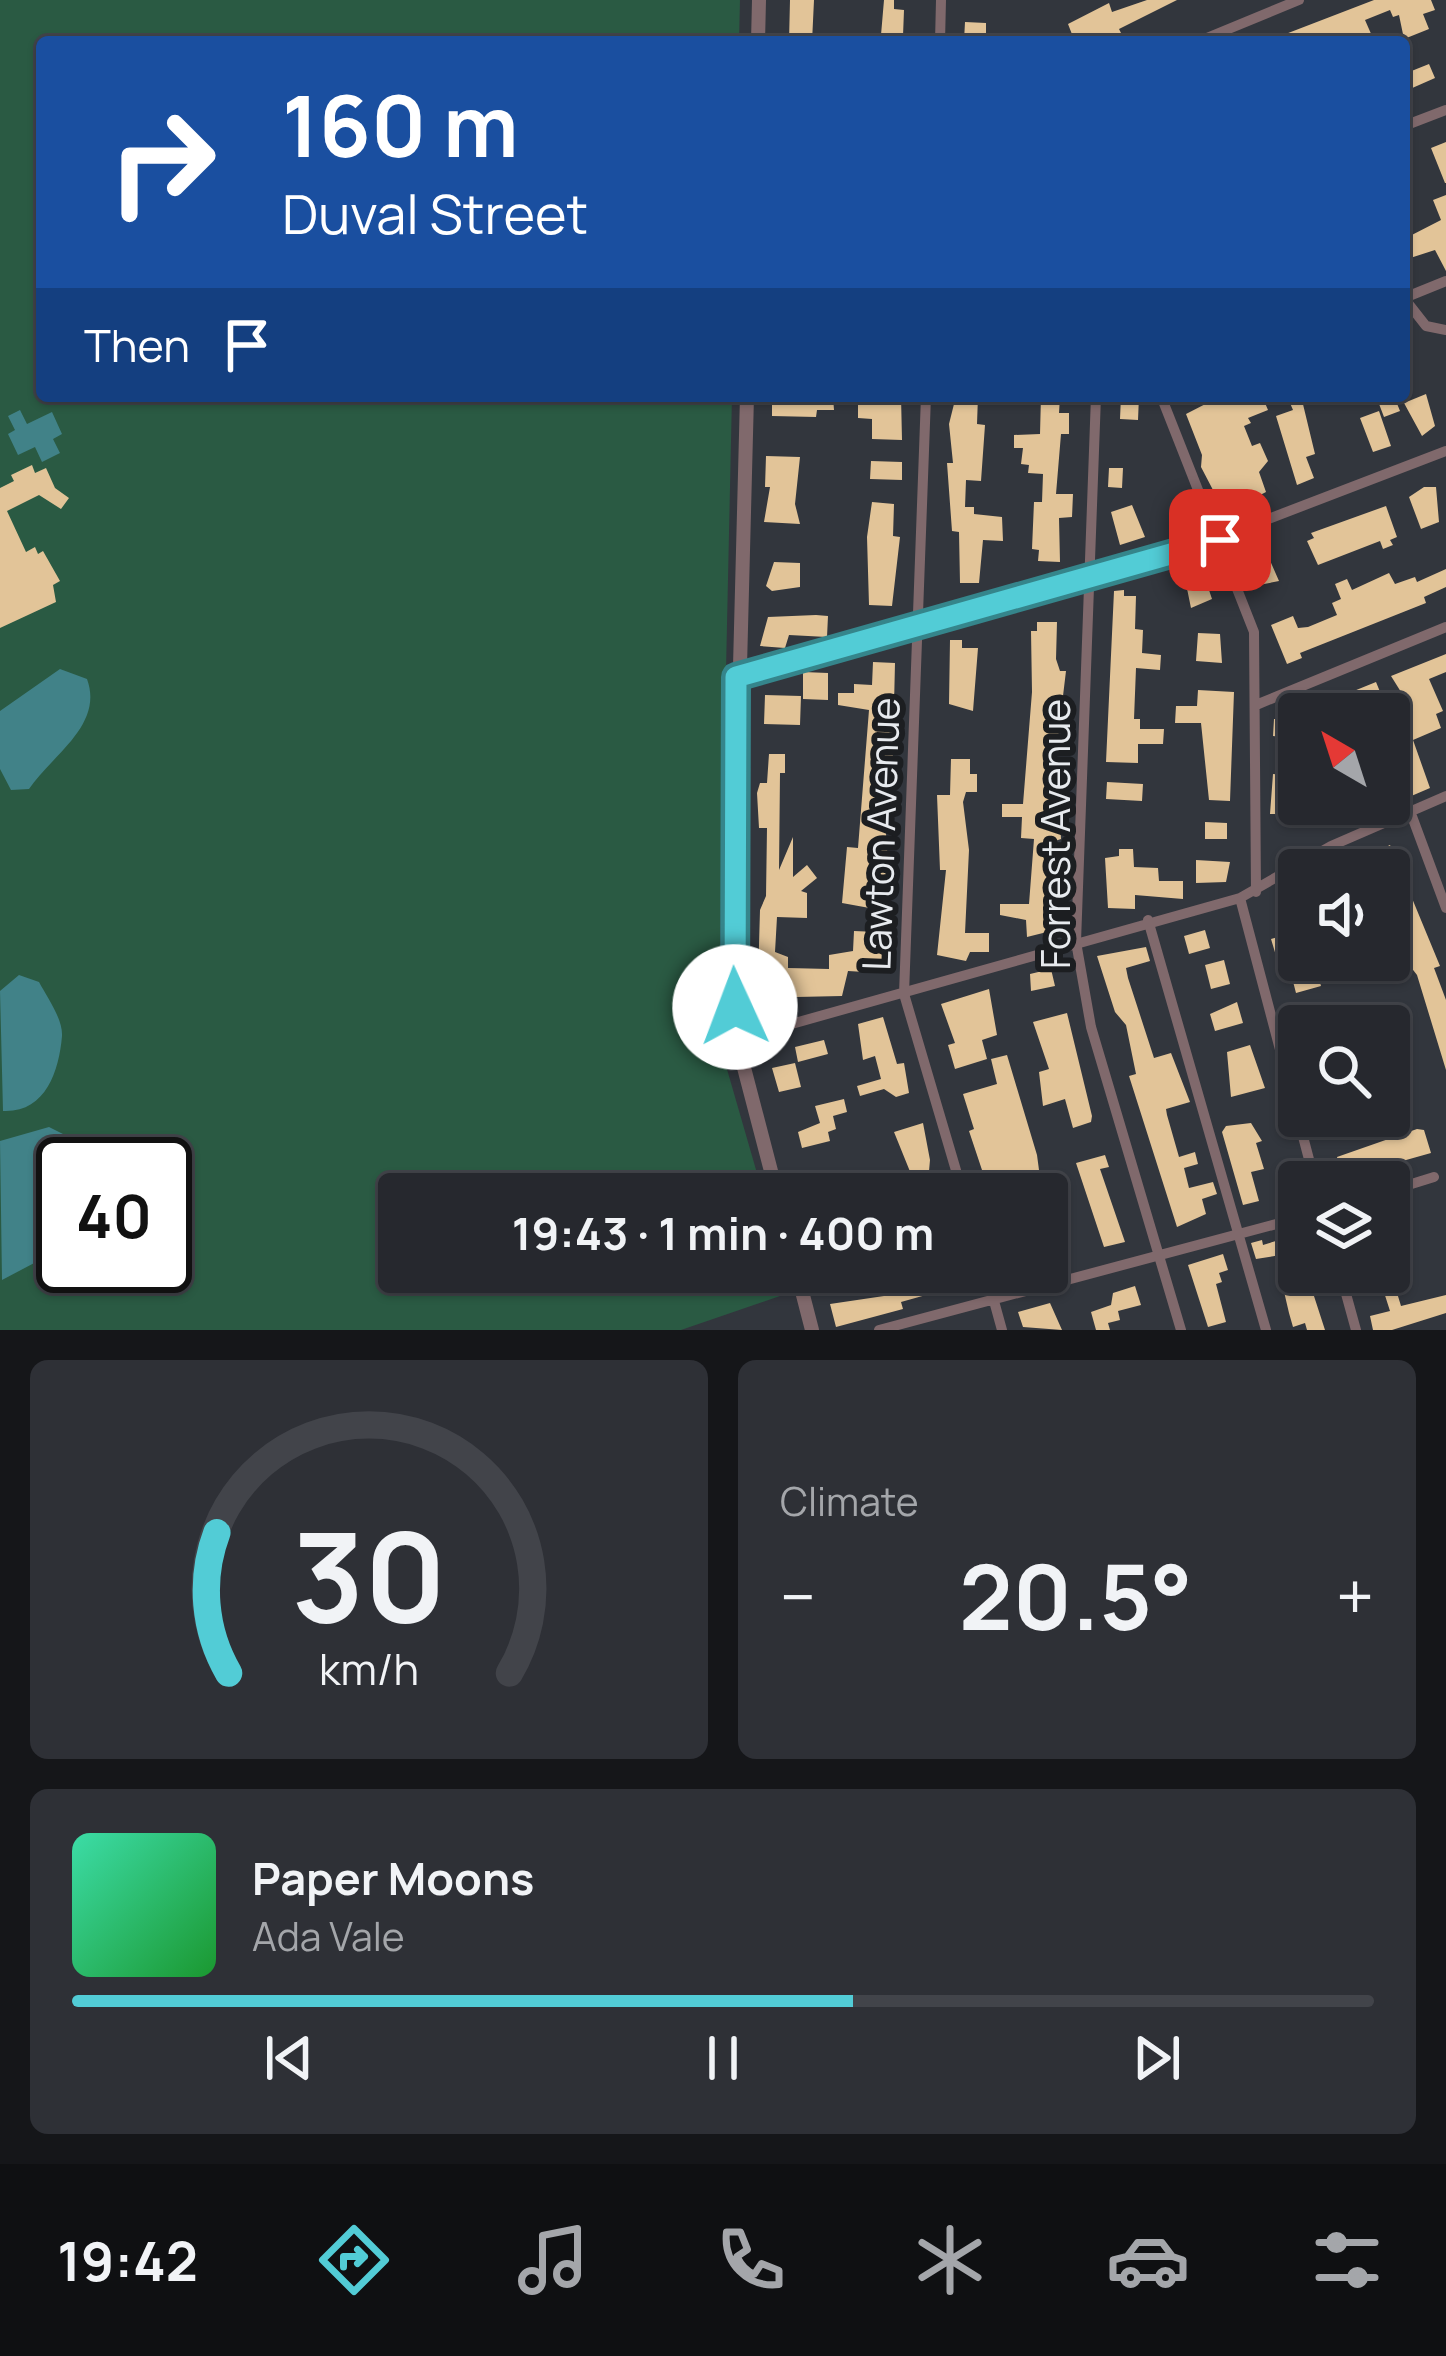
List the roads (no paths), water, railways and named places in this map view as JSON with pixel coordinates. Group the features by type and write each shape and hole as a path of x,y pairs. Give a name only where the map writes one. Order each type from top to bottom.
{"street":[{"path":"758,36 759,0"},
{"path":"940,36 941,0"},
{"path":"1212,36 1299,0"},
{"path":"1410,124 1446,110"},
{"path":"1410,296 1446,281"},
{"path":"1410,306 1426,326 1446,330"},
{"path":"747,402 736,677 732,976 738,1039 772,1173"},
{"name":"Lawton Avenue","path":"926,402 904,994 957,1173"},
{"name":"Forrest Avenue","path":"1096,402 1076,942 1091,1027 1181,1330"},
{"path":"1167,402 1254,632 1256,892"},
{"path":"736,677 1220,540 1446,451"},
{"path":"1256,705 1446,627"},
{"path":"1446,796 1410,811 1446,908"},
{"path":"738,1039 1148,920 1240,898 1378,825"},
{"path":"1240,898 1309,1161"},
{"path":"1148,920 1266,1330"},
{"path":"1410,1184 1433,1177"},
{"path":"879,1330 1278,1224"},
{"path":"802,1293 812,1330"},
{"path":"992,1293 1002,1330"},
{"path":"1346,1293 1356,1330"}],"water":[{"path":"20,410 27,424 52,412 62,434 53,439 60,453 42,462 35,447 18,455 8,434 15,430 8,416"},
{"path":"60,669 87,679 88,711 73,738 29,789 11,790 0,769 0,711"},
{"path":"19,975 39,982 57,1015 62,1036 47,1088 30,1105 3,1111 0,991"},
{"path":"49,1127 69,1137 36,1137 36,1262 2,1280 0,1141"}]}
